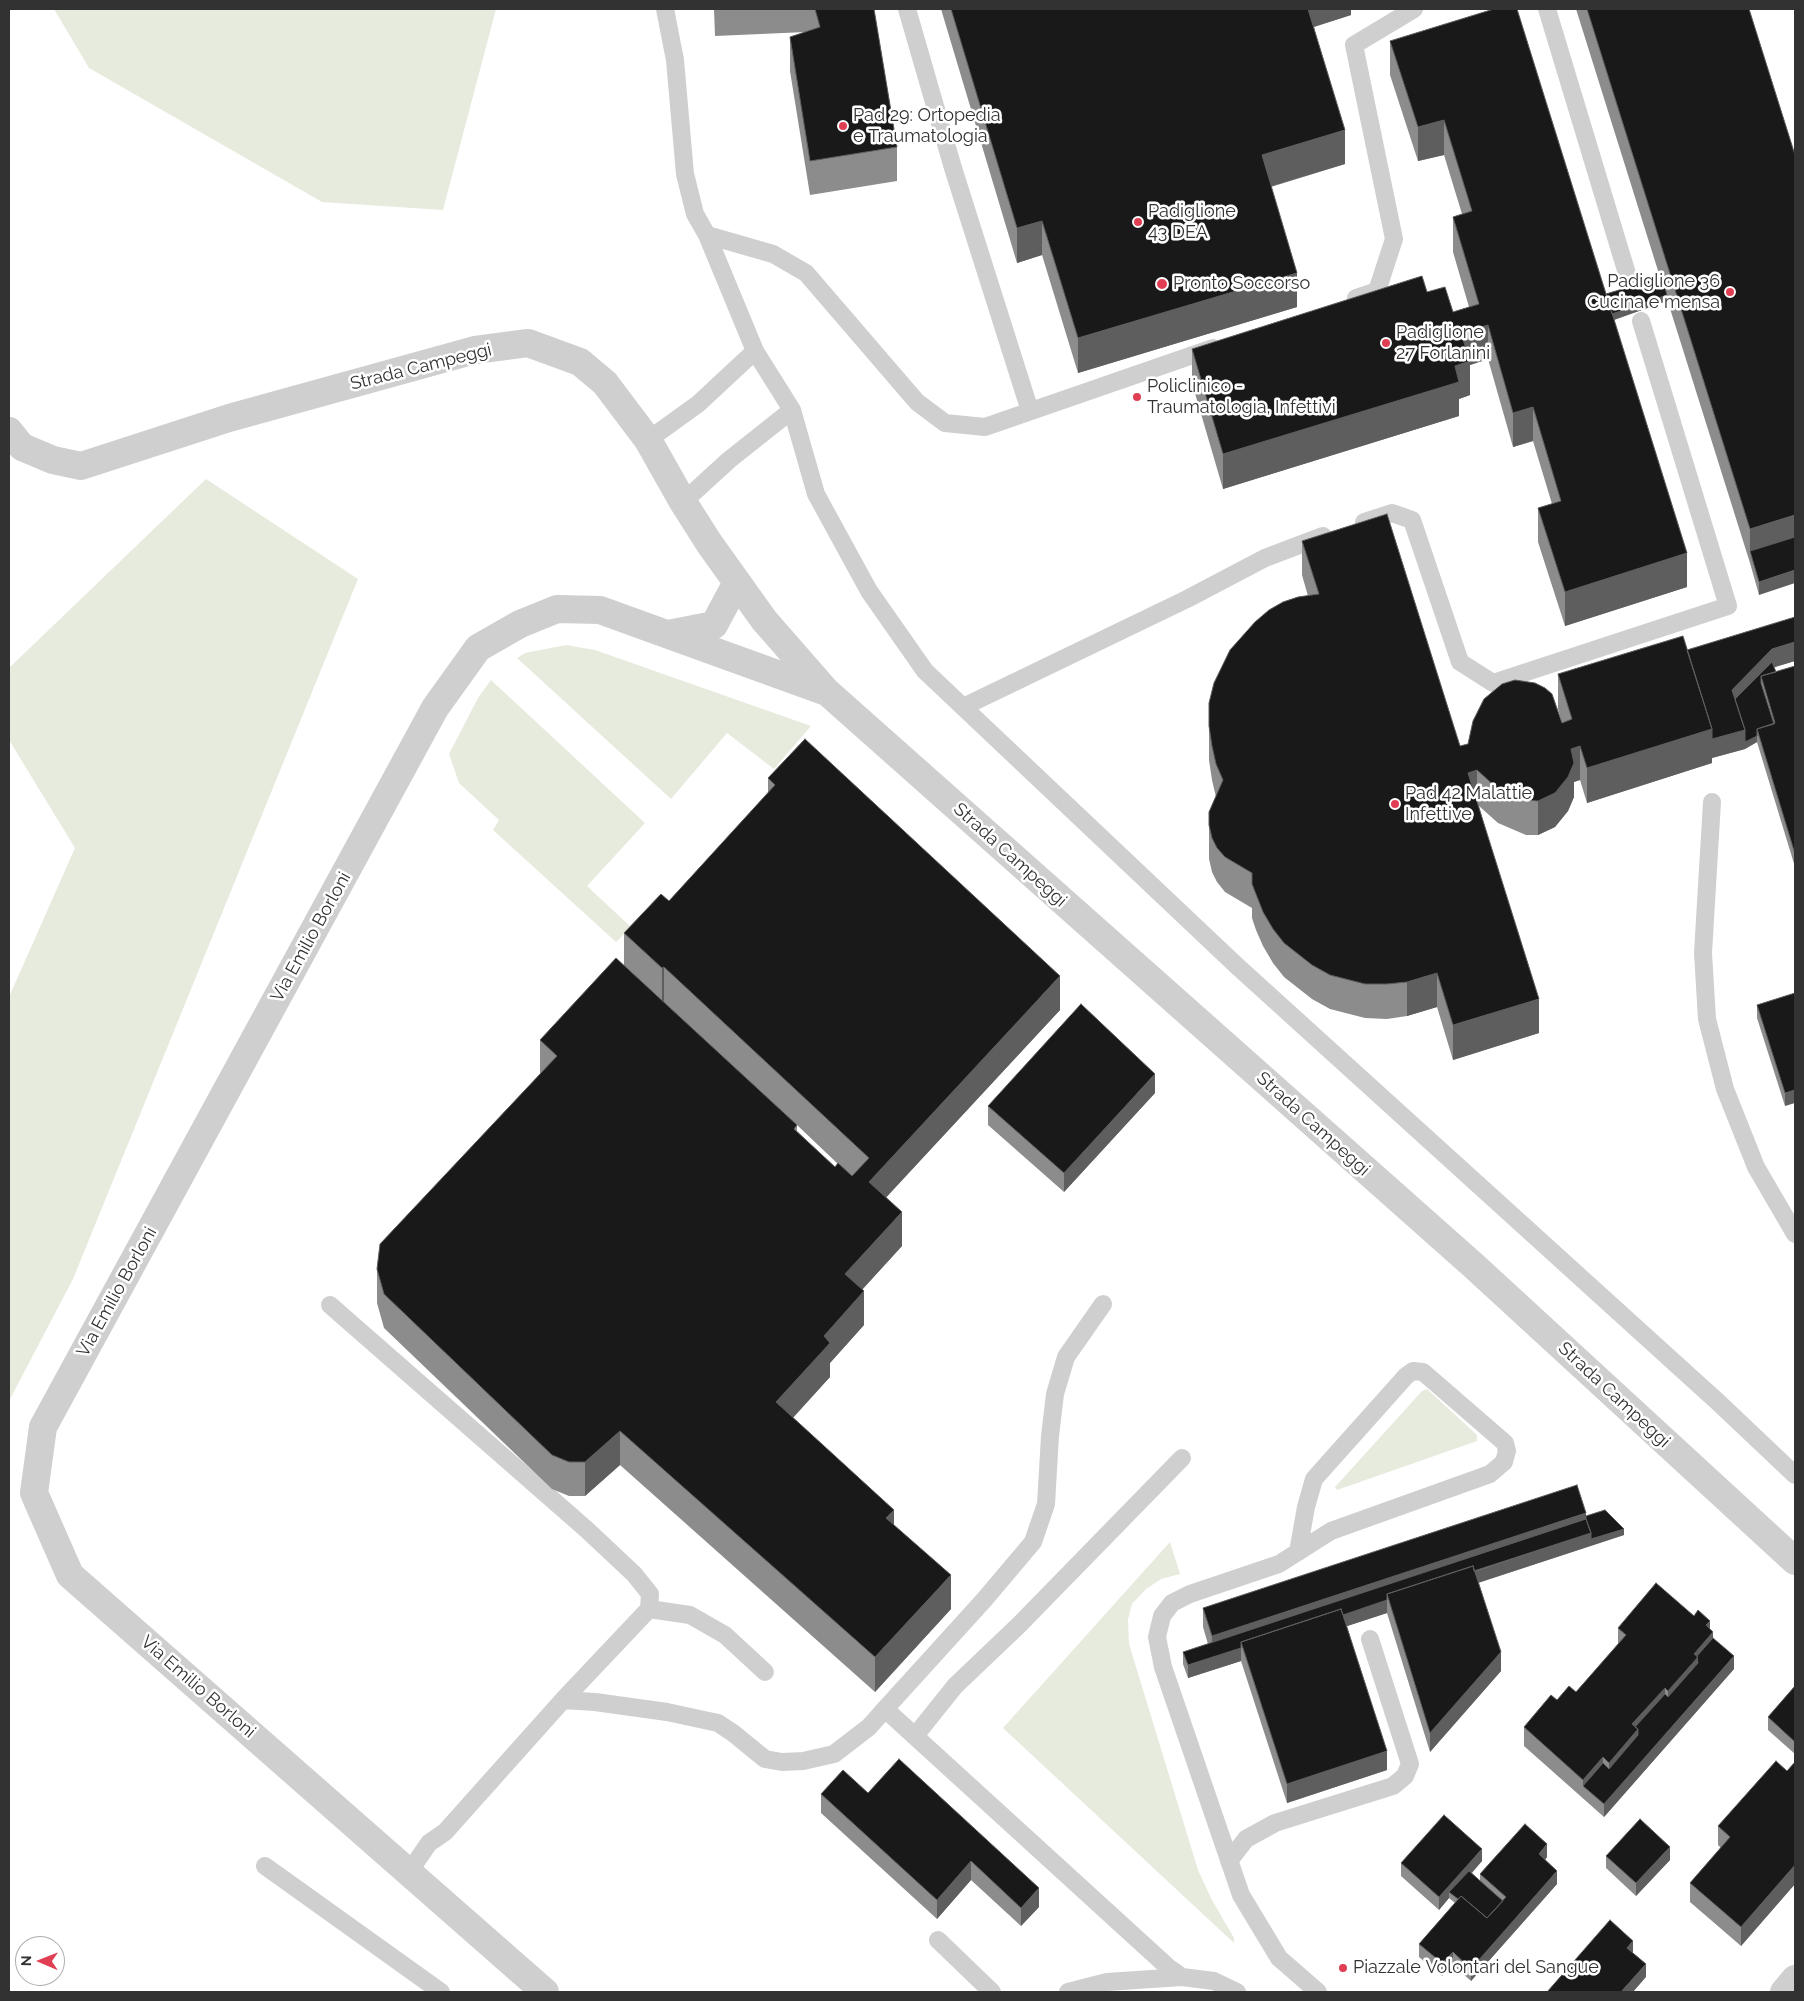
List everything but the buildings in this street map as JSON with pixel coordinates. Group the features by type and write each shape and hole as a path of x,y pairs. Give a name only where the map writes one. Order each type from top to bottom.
{"street":[{"name":"Strada Campeggi","path":"9,430 22,447 53,460 81,466 229,418 475,350 528,343 580,362 605,383 648,440 682,502 709,543 764,620 826,692 1474,1266 1795,1562"},
{"path":"667,634 714,625 737,582"},
{"name":"Via Emilio Borloni","path":"545,1992 70,1575 34,1494 43,1427 435,708 478,648 520,624 557,609 600,610 667,634"},
{"name":"Strada Campeggi","path":"667,634 826,692"},
{"path":"1784,1992 1795,1979"}],"lane":[{"path":"665,9 675,60 685,174 695,214 707,235 755,351 792,410 816,494 869,592 925,671 1237,966 1712,1396 1795,1475"},
{"path":"907,9 954,168 1030,411"},
{"path":"1339,304 1377,291 1394,239 1354,45 1397,13 1414,9"},
{"path":"1547,9 1628,277"},
{"path":"707,235 773,254 806,273 917,402 945,423 985,426 1227,343"},
{"path":"963,707 1187,599 1265,558 1392,513 1412,520 1460,662 1492,683 1728,606 1641,321"},
{"path":"648,440 698,404 755,351"},
{"path":"682,502 729,460 792,410"},
{"path":"1712,802 1703,953 1707,1019 1725,1089 1756,1167 1795,1234"},
{"path":"563,1700 595,1702 667,1712 718,1724 765,1759 782,1762 834,1754 869,1727 1034,1542 1046,1504 1050,1436 1055,1394 1066,1357 1103,1304"},
{"path":"330,1305 586,1529 634,1574 650,1594 649,1609 563,1700 445,1832 429,1843 409,1872"},
{"path":"1298,1552 1306,1507 1314,1479 1406,1376 1413,1371 1423,1372 1505,1443 1507,1450 1504,1462 1490,1474 1331,1531 1298,1552 1279,1564 1190,1594 1172,1603 1162,1616 1157,1637 1164,1668 1241,1895 1279,1958 1318,1992"},
{"path":"915,1736 955,1686 1019,1625 1182,1458"},
{"path":"649,1609 690,1615 725,1635 765,1672"},
{"path":"1229,1861 1246,1839 1275,1823 1393,1786 1405,1776 1410,1764 1370,1640"},
{"path":"885,1709 1161,1961 1182,1977"},
{"path":"265,1866 441,1992"},
{"path":"938,1940 992,1992"},
{"path":"1068,1992 1107,1982 1182,1977 1214,1981 1237,1992"}],"shaded area":[{"path":"54,9 496,9 443,210 322,202 89,68"},
{"path":"206,479 358,579 73,1279 9,1401 9,997 75,848 9,740 9,668"},
{"path":"566,645 595,650 811,726 774,769 727,733 671,799 517,658 525,653"},
{"path":"491,680 645,823 587,886 631,927 616,942 493,830 499,820 459,783 449,754 478,698"},
{"path":"1427,1389 1477,1435 1477,1441 1337,1490 1335,1487 1422,1391"},
{"path":"1170,1542 1180,1574 1161,1579 1146,1589 1132,1604 1128,1619 1129,1644 1198,1870 1212,1900 1234,1938 1234,1943 1003,1728"}],"place":[{"name":"Pad 29: Ortopedia e Traumatologia","path":"843,126"},
{"name":"Padiglione 43 DEA","path":"1138,222"},
{"name":"Pronto Soccorso","path":"1162,284"},
{"name":"Padiglione 36 Cucina e mensa","path":"1730,292"},
{"name":"Padiglione 27 Forlanini","path":"1386,343"},
{"name":"Policlinico - Traumatologia, Infettivi","path":"1137,397"},
{"name":"Pad 42 Malattie Infettive","path":"1395,804"},
{"name":"Piazzale Volontari del Sangue","path":"1343,1968"}]}
